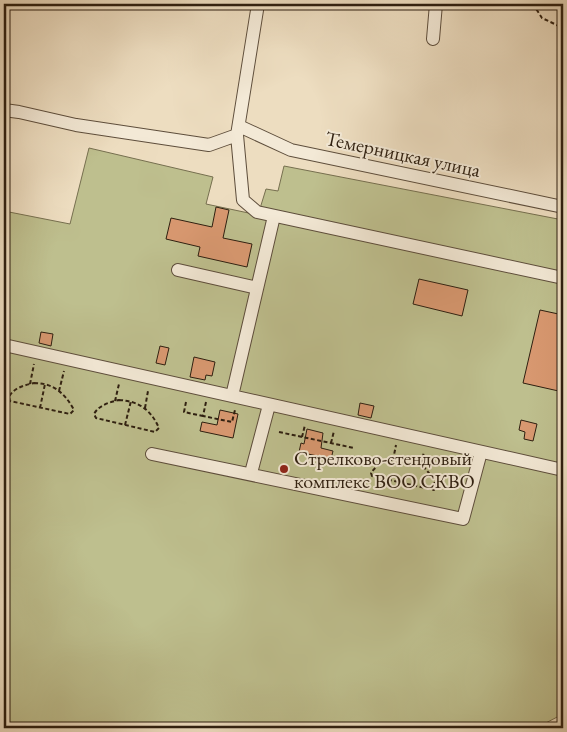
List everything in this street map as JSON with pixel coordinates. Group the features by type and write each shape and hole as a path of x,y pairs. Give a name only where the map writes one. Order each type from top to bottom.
{"street":[{"path":"258,4 238,130 243,200 257,212 563,278"},
{"path":"433,39 436,4"},
{"path":"4,110 76,125 209,145 238,130"},
{"name":"Темерницкая улица","path":"238,130 292,150 563,207"},
{"path":"235,397 274,216"},
{"path":"178,270 257,288"},
{"path":"4,345 563,470"},
{"path":"251,473 269,404"},
{"path":"152,454 251,473 463,519 481,452"}],"path":[{"path":"533,4 542,18 563,28"},
{"path":"30,384 36,352"},
{"path":"60,390 66,359"},
{"path":"115,401 121,372"},
{"path":"145,408 151,378"},
{"path":"25,384 45,384 60,390 66,396 74,410 70,414 10,401 10,394 25,384"},
{"path":"40,408 45,384"},
{"path":"203,416 208,391"},
{"path":"186,402 184,412 232,422 235,397"},
{"path":"126,425 131,401"},
{"path":"131,401 145,408 151,414 159,428 155,432 96,418 94,414 111,402 131,401"},
{"path":"279,432 354,448"},
{"path":"393,460 398,433"},
{"path":"405,459 422,464 434,480 436,487 434,490 372,476 371,473 375,467 385,460 393,460 405,459"}],"green space":[{"name":"Стрелково-стендовый комплекс ВОО СКВО","path":"89,148 213,177 206,204 258,215 266,189 278,191 284,166 563,220 563,714 536,728 4,728 4,211 70,224"}],"building":[{"path":"216,207 229,210 223,238 252,244 247,267 198,256 200,247 166,239 171,218 212,227"},
{"path":"419,279 468,290 462,316 413,304"},
{"path":"540,310 563,315 563,392 523,383"},
{"path":"41,332 53,334 51,346 39,343"},
{"path":"160,346 169,348 165,365 156,363"},
{"path":"194,357 215,362 212,376 206,375 205,380 190,377"},
{"path":"360,403 374,406 371,418 358,415"},
{"path":"220,410 238,414 233,438 200,431 202,422 217,425"},
{"path":"521,420 537,424 533,441 524,439 525,432 519,430"},
{"path":"307,429 323,433 321,448 333,451 331,459 299,452 301,443 304,444"}],"place":[{"name":"Стрелково-стендовый комплекс ВОО СКВО","path":"284,469"}]}
